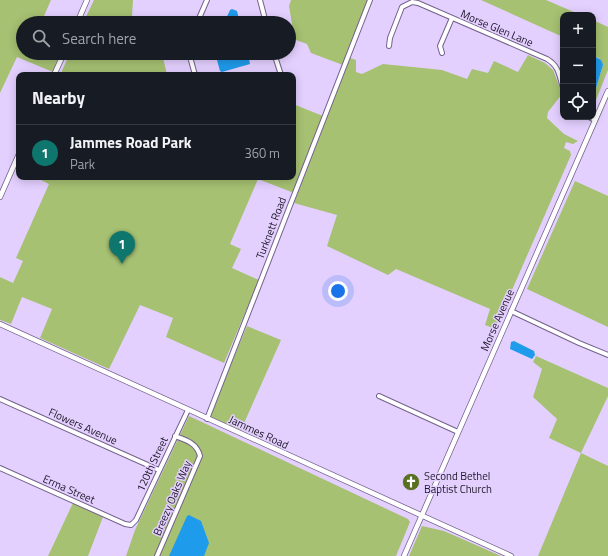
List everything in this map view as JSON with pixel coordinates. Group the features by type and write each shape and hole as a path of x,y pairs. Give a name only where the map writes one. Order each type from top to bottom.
{"street":[{"path":"80,16 87,0"},
{"path":"200,16 207,0"},
{"path":"260,0 264,16"},
{"name":"Turknett Road","path":"207,418 370,0"},
{"name":"Morse Glen Lane","path":"389,46 390,38 400,12 407,4 412,2 418,3 512,43 554,63 562,84"},
{"path":"442,53 440,46 452,18"},
{"path":"55,72 61,60"},
{"path":"191,60 194,72"},
{"path":"276,60 279,72"},
{"name":"Morse Avenue","path":"596,118 608,91"},
{"name":"Morse Avenue","path":"404,556 595,120"},
{"path":"0,197 16,161"},
{"path":"511,311 608,355"},
{"name":"Jammes Road","path":"0,324 510,556"},
{"path":"379,396 458,432"},
{"name":"Flowers Avenue","path":"0,398 159,470"},
{"name":"120th Street","path":"131,525 136,520 188,410"},
{"name":"Breezy Oaks Way","path":"157,556 200,456 194,444 175,436"},
{"name":"Erma Street","path":"0,468 125,524 131,525"}],"green space":[{"path":"0,0 51,0 44,16 16,16 16,59 0,93"},
{"path":"94,0 133,0 132,16 86,16"},
{"path":"291,0 368,0 343,65 311,53 307,44 296,40 296,16 291,16 289,6"},
{"path":"481,0 546,0 574,12 560,12 560,36"},
{"path":"596,21 608,27 608,70 596,100 596,88 603,65 599,58 596,57"},
{"path":"528,55 545,63 553,70 560,89 560,97 548,112 547,118 564,134 578,141 573,144 566,142 564,148 570,151 571,155 495,329 485,325 490,309 396,269 388,275 327,246 337,215 294,203 350,58 356,60 356,72 362,74 383,64 442,70 467,79 472,69 488,73 494,61 518,72"},
{"path":"24,60 58,60 53,72"},
{"path":"67,60 164,60 166,72 61,72"},
{"path":"296,105 323,116 294,193 261,180 296,180"},
{"path":"41,180 258,180 230,244 241,249 232,268 259,280 224,363 166,337 173,318 140,305 109,369 40,338 52,309 22,297 11,324 0,320 0,277 13,283 23,261 16,258 49,184"},
{"path":"575,181 608,196 608,327 527,289"},
{"path":"247,326 281,340 241,430 211,417 212,409"},
{"path":"536,356 608,388 608,396 581,453 549,438 557,419 533,397 542,369 533,362"},
{"path":"189,416 408,519 410,522 396,556 126,556 135,530"},
{"path":"581,453 608,466 608,556 538,556"},
{"path":"73,503 103,517 88,556 48,556"},
{"path":"422,526 444,531 501,556 409,556"}],"water":[{"path":"232,9 237,11 238,16 227,16"},
{"path":"596,57 601,60 603,65 596,88"},
{"path":"217,60 249,60 250,64 222,72 220,71"},
{"path":"514,341 534,351 535,355 532,359 510,349 511,342"},
{"path":"189,515 201,521 209,543 204,556 169,556 187,516"}],"place":[{"name":"Jammes Road Park","path":"122,264"},
{"name":"Second Bethel Baptist Church","path":"411,482"}]}
